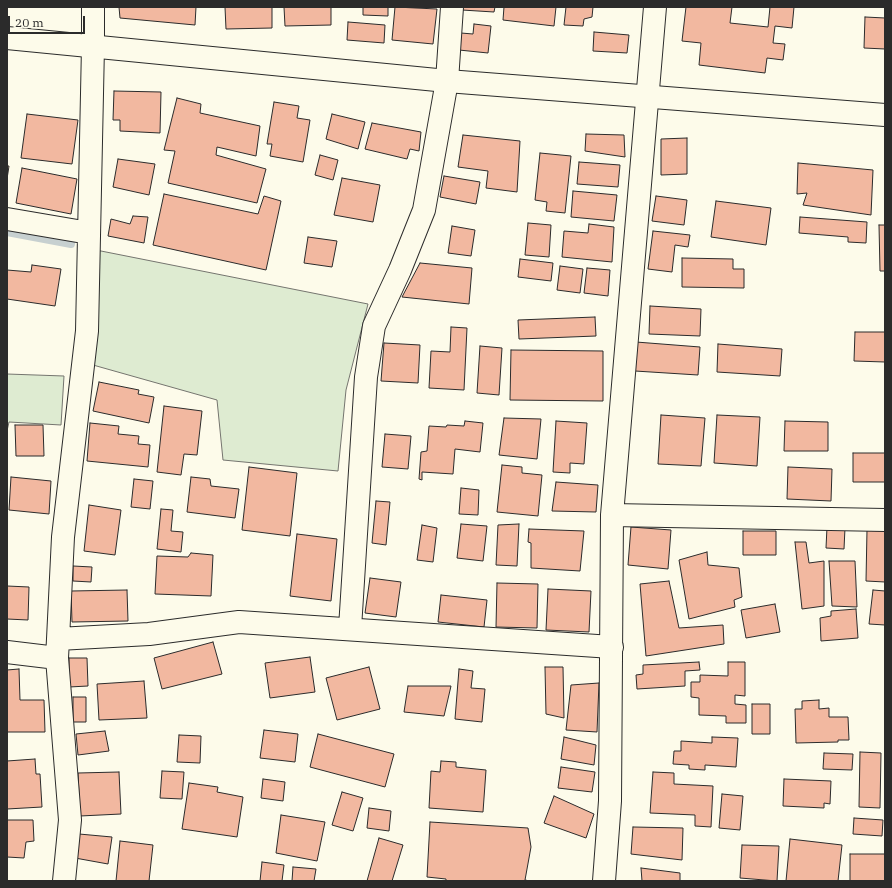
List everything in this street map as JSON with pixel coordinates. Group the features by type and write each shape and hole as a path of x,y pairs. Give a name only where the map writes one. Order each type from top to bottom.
{"street":[{"path":"64,881 70,820 58,648 63,537 86,331 93,7"},
{"path":"350,628 366,377 374,326 400,270 424,210 447,81 452,7"},
{"path":"604,881 610,800 612,515 647,96 656,7"},
{"path":"7,38 447,81 885,115"},
{"path":"7,219 89,233"},
{"path":"612,515 885,520"},
{"path":"7,652 58,648 239,622 350,628 612,647"}],"green space":[{"path":"96,250 368,304 346,390 338,471 223,460 217,400 93,365"},
{"path":"7,374 64,376 61,425 9,422 7,431"}],"building":[{"path":"119,7 196,7 195,25 120,18"},
{"path":"225,7 272,7 272,28 226,29"},
{"path":"284,7 331,7 331,25 285,26"},
{"path":"363,7 388,7 388,16 363,15"},
{"path":"395,7 437,9 433,44 392,40"},
{"path":"462,7 495,7 494,12 462,10"},
{"path":"504,7 556,7 554,26 503,20"},
{"path":"566,7 593,7 592,17 584,19 583,26 564,25"},
{"path":"686,7 732,7 730,23 768,27 770,7 794,7 792,28 775,26 773,43 785,44 783,60 767,58 765,73 699,65 701,43 682,41"},
{"path":"865,17 885,18 885,49 864,48"},
{"path":"348,22 385,25 384,43 347,40"},
{"path":"474,24 491,26 488,53 459,50 461,33 473,34"},
{"path":"594,32 629,35 627,53 593,51"},
{"path":"114,91 161,92 160,133 120,131 120,120 113,120"},
{"path":"177,98 201,104 200,113 260,126 256,156 217,147 216,155 266,169 257,203 168,183 175,151 164,150"},
{"path":"274,102 299,106 297,118 310,120 303,162 270,156 272,144 267,144"},
{"path":"27,114 78,120 72,164 21,158"},
{"path":"332,114 365,122 358,149 326,139"},
{"path":"372,123 421,132 419,151 410,149 407,159 365,149"},
{"path":"586,134 624,135 625,157 585,151"},
{"path":"463,135 520,141 517,192 486,188 488,171 458,167"},
{"path":"687,138 687,174 661,175 661,139"},
{"path":"540,153 571,156 565,213 546,211 547,202 535,200"},
{"path":"320,155 338,160 333,180 315,175"},
{"path":"118,159 155,164 149,195 113,187"},
{"path":"579,162 620,165 618,187 577,184"},
{"path":"798,163 873,170 871,215 803,205 807,193 797,194"},
{"path":"7,166 9,166 7,179"},
{"path":"22,168 77,179 71,214 16,203"},
{"path":"444,176 480,182 476,204 440,197"},
{"path":"342,178 380,185 373,222 334,215"},
{"path":"573,191 617,195 614,221 571,217"},
{"path":"164,194 258,214 264,196 281,201 266,270 153,245"},
{"path":"656,196 687,200 684,225 652,221"},
{"path":"716,201 771,208 766,245 711,237"},
{"path":"133,216 148,217 144,243 108,236 111,219 130,224"},
{"path":"800,217 867,222 866,243 848,242 848,237 799,233"},
{"path":"528,223 551,225 549,257 525,255"},
{"path":"589,224 614,227 612,262 562,257 564,231 588,233"},
{"path":"879,225 885,225 885,271 880,271"},
{"path":"452,226 475,230 471,256 448,253"},
{"path":"653,231 690,235 688,247 675,245 672,272 648,269"},
{"path":"308,237 337,241 332,267 304,263"},
{"path":"682,258 733,259 733,269 744,269 744,288 682,287"},
{"path":"520,259 553,263 551,281 518,277"},
{"path":"420,263 472,268 469,304 402,297"},
{"path":"32,265 61,269 55,306 7,299 7,270 31,272"},
{"path":"560,266 583,269 580,293 557,290"},
{"path":"587,268 610,270 608,296 584,293"},
{"path":"650,306 701,309 700,336 649,334"},
{"path":"595,317 596,336 519,339 518,320"},
{"path":"451,327 467,328 464,390 429,388 431,351 450,352"},
{"path":"855,332 885,332 885,362 854,361"},
{"path":"636,342 700,347 698,375 635,371"},
{"path":"384,343 420,345 418,383 381,381"},
{"path":"718,344 782,349 780,376 717,372"},
{"path":"480,346 502,348 499,395 477,393"},
{"path":"511,350 603,351 603,401 510,400"},
{"path":"99,382 139,390 138,394 154,397 149,423 93,411"},
{"path":"164,406 202,411 197,455 184,454 181,475 157,472"},
{"path":"661,415 705,418 701,466 658,464"},
{"path":"717,415 760,417 757,466 714,463"},
{"path":"504,418 541,419 537,459 499,455"},
{"path":"465,421 483,423 480,452 455,449 453,474 422,472 422,480 419,479 421,452 427,451 429,426 464,426"},
{"path":"556,421 587,423 584,464 570,463 570,473 553,472"},
{"path":"785,421 828,422 828,451 784,451"},
{"path":"90,423 119,426 118,434 139,436 138,444 150,445 148,467 87,461"},
{"path":"15,425 43,425 44,456 16,456"},
{"path":"385,434 411,436 408,469 382,467"},
{"path":"853,453 885,453 885,482 853,482"},
{"path":"502,465 522,467 522,473 542,475 538,516 497,512"},
{"path":"249,467 297,473 290,536 242,530"},
{"path":"788,467 832,469 831,501 787,499"},
{"path":"11,477 51,481 49,514 9,510"},
{"path":"191,477 210,479 211,486 239,489 235,518 187,512"},
{"path":"134,479 153,481 150,509 131,507"},
{"path":"556,482 598,485 596,512 552,511"},
{"path":"461,488 479,490 478,515 459,514"},
{"path":"376,501 390,502 386,545 372,543"},
{"path":"89,505 121,510 115,555 84,551"},
{"path":"161,509 173,510 171,531 183,532 181,552 157,549"},
{"path":"461,524 487,526 483,561 457,558"},
{"path":"519,524 517,566 496,565 498,525"},
{"path":"422,525 437,528 433,562 417,560"},
{"path":"631,527 671,530 668,569 628,565"},
{"path":"827,527 845,528 844,549 826,548"},
{"path":"529,529 584,531 580,571 531,568 531,543 528,542"},
{"path":"867,530 885,530 885,582 866,581"},
{"path":"743,531 776,531 776,555 743,555"},
{"path":"297,534 337,539 331,601 290,596"},
{"path":"795,542 806,542 809,563 824,561 824,606 802,609"},
{"path":"707,552 708,565 739,568 742,597 734,600 735,607 689,619 679,560"},
{"path":"191,553 213,555 211,596 155,594 157,556 188,557"},
{"path":"829,561 855,561 857,607 832,606"},
{"path":"73,566 92,567 91,582 73,581"},
{"path":"370,578 401,582 396,617 365,613"},
{"path":"669,581 679,628 723,625 724,644 646,656 640,584"},
{"path":"497,583 538,584 537,628 496,627"},
{"path":"7,586 29,587 28,620 7,619"},
{"path":"548,589 591,591 589,632 546,630"},
{"path":"127,590 128,621 72,622 71,591"},
{"path":"873,590 885,591 885,625 869,624"},
{"path":"441,595 487,600 484,627 438,622"},
{"path":"775,604 780,632 746,638 741,610"},
{"path":"856,609 858,638 821,641 820,618 831,616 831,611"},
{"path":"213,642 222,674 162,689 154,658"},
{"path":"310,657 315,692 270,698 265,663"},
{"path":"69,658 87,658 88,686 69,687"},
{"path":"699,662 700,670 685,671 685,686 637,689 636,675 643,674 643,665"},
{"path":"728,662 745,662 745,696 735,695 735,704 746,705 746,723 726,723 726,716 699,715 699,698 691,697 691,682 700,682 700,675 728,676"},
{"path":"369,667 380,709 337,720 326,678"},
{"path":"545,667 563,667 564,718 546,714"},
{"path":"19,669 20,700 44,700 45,732 7,732 7,670"},
{"path":"459,669 473,671 471,688 485,689 482,722 455,719"},
{"path":"144,681 147,718 99,720 97,684"},
{"path":"599,683 597,732 566,730 571,685"},
{"path":"408,686 451,686 444,716 404,712"},
{"path":"73,697 86,697 86,722 73,722"},
{"path":"819,700 819,709 829,708 829,717 848,717 849,740 838,740 838,742 796,743 795,709 802,709 802,701"},
{"path":"752,704 770,704 770,734 752,734"},
{"path":"264,730 298,734 295,762 260,758"},
{"path":"105,731 109,751 78,755 76,734"},
{"path":"318,734 394,754 385,787 310,767"},
{"path":"179,735 201,736 200,763 177,762"},
{"path":"564,737 596,745 594,765 561,759"},
{"path":"712,737 738,738 736,767 705,765 705,770 689,769 689,765 673,764 674,751 681,751 681,741 712,743"},
{"path":"860,752 881,753 880,808 859,807"},
{"path":"824,753 853,754 852,770 823,769"},
{"path":"35,759 36,774 40,774 42,807 7,809 7,761"},
{"path":"441,761 456,762 456,767 486,770 483,812 429,808 431,771 440,772"},
{"path":"561,767 595,772 592,792 558,788"},
{"path":"162,771 184,772 182,799 160,798"},
{"path":"119,772 121,814 80,816 78,773"},
{"path":"653,772 674,773 674,784 713,786 711,827 695,826 695,815 650,813"},
{"path":"263,779 285,782 283,801 261,798"},
{"path":"784,779 831,781 830,804 824,803 824,808 783,806"},
{"path":"189,783 218,787 217,792 243,797 237,837 182,829"},
{"path":"342,792 363,798 353,831 332,825"},
{"path":"722,794 743,796 740,830 719,828"},
{"path":"554,796 594,814 586,838 544,823"},
{"path":"369,808 391,811 389,831 367,828"},
{"path":"281,815 325,822 317,861 276,853"},
{"path":"854,818 883,820 882,836 853,834"},
{"path":"7,820 33,820 34,841 26,842 24,858 7,857"},
{"path":"430,822 528,828 531,847 525,880 530,881 446,881 446,879 427,877"},
{"path":"633,827 683,828 682,860 631,854"},
{"path":"79,834 112,837 108,864 75,858"},
{"path":"379,838 403,845 392,881 367,881"},
{"path":"790,839 842,845 838,881 786,881"},
{"path":"120,841 153,845 149,881 116,881"},
{"path":"742,845 779,846 777,881 740,878"},
{"path":"850,854 885,854 885,881 850,881"},
{"path":"262,862 284,865 282,881 260,881"},
{"path":"293,867 316,869 314,881 292,881"},
{"path":"641,868 680,873 680,881 642,881"}],"waterway":[{"path":"7,232 71,244"}]}
